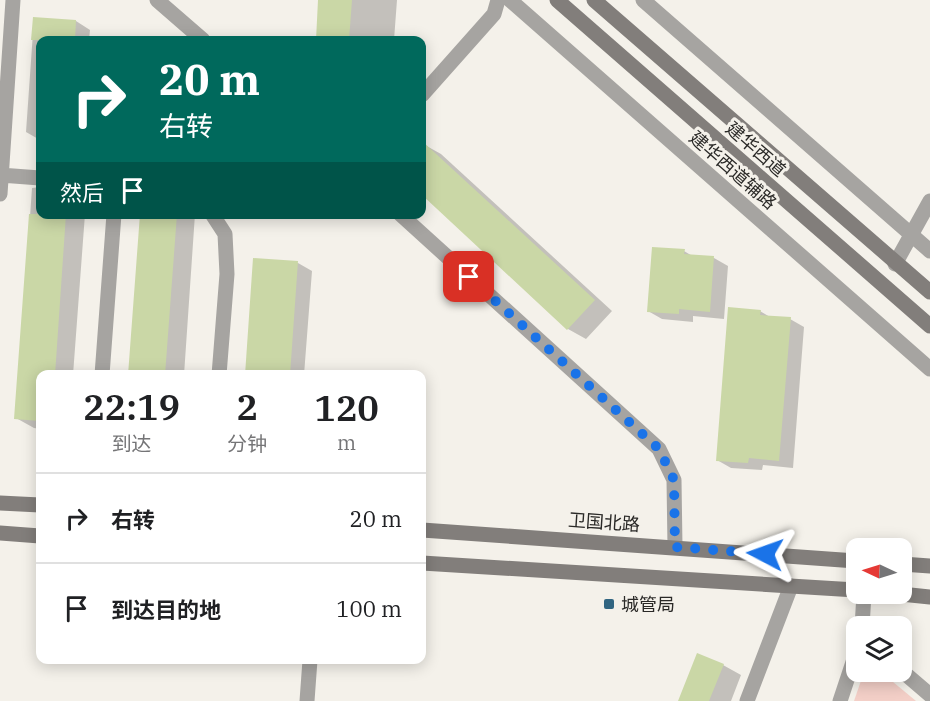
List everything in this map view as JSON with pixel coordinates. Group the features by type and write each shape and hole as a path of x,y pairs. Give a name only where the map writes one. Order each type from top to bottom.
{"main road":[{"name":"建华西道","path":"556,0 930,326"},
{"name":"建华西道","path":"594,0 895,264 930,292"},
{"path":"0,503 36,505"},
{"name":"卫国北路","path":"426,530 846,560"},
{"path":"0,533 36,536"},
{"path":"426,563 846,589"},
{"path":"912,565 930,566"},
{"path":"912,595 930,597"}],"street":[{"path":"0,194 13,0"},
{"path":"157,0 198,36"},
{"path":"426,90 494,14 498,0"},
{"name":"建华西道辅路","path":"510,0 930,369"},
{"path":"643,0 930,251"},
{"path":"1,175 36,178"},
{"path":"914,237 930,201"},
{"path":"895,264 930,218"},
{"path":"102,370 114,219"},
{"path":"215,219 225,234 227,274 219,370"},
{"path":"406,219 659,449 674,480 675,547"},
{"path":"747,701 791,586"},
{"path":"307,701 310,664"},
{"path":"912,680 930,695"},
{"path":"840,701 846,682"}],"shaded area":[{"path":"861,682 893,682 916,701 854,701"}],"building":[{"path":"318,0 352,0 349,36 316,36"},
{"path":"33,17 76,20 75,36 36,36 36,40 31,40"},
{"path":"426,145 595,300 567,330 426,199"},
{"path":"29,214 36,214 36,219 66,219 55,370 36,370 36,421 14,419"},
{"path":"140,219 177,219 165,370 128,370"},
{"path":"652,247 685,249 684,254 714,256 710,312 679,309 679,314 647,312"},
{"path":"253,258 298,261 290,370 245,370"},
{"path":"728,307 761,310 760,315 791,317 779,461 749,458 748,463 716,461"},
{"path":"697,653 724,664 709,701 678,701"}],"place":[{"name":"城管局","path":"609,604"}],"route":[{"path":"469,277 659,449 674,480 675,547 765,554"}]}
